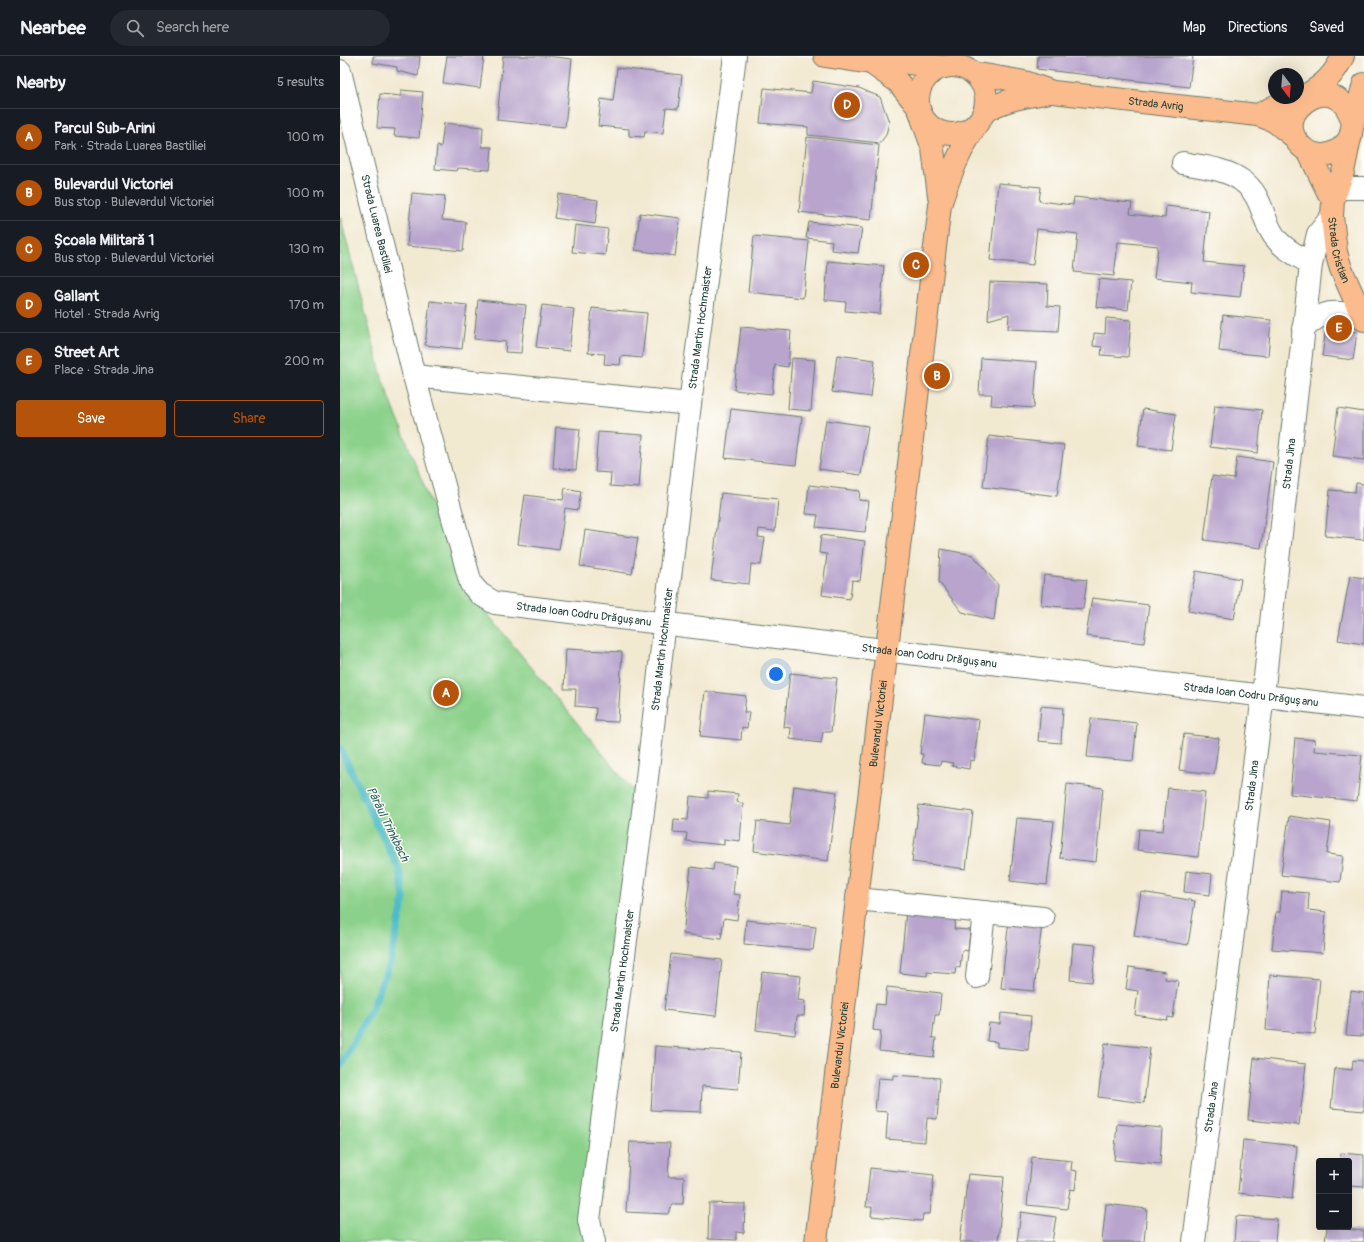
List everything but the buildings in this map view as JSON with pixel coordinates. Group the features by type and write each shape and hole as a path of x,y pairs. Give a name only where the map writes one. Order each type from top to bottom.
{"main road":[{"path":"826,56 872,63 892,62 964,68 973,73 980,81 985,91 986,102 981,117 969,130 948,134 937,131 928,125 898,82 872,63"},
{"path":"1304,97 1323,84 1337,68 1343,56"},
{"path":"1326,95 1336,87 1341,79 1349,56"},
{"path":"920,112 918,97 920,87 926,78 934,71 943,67"},
{"name":"Strada Avrig","path":"973,73 1025,82 1053,92 1139,103 1258,115 1274,121 1294,136"},
{"name":"Strada Cristian","path":"1363,318 1341,268 1336,252 1334,201 1344,172 1352,130 1364,84"},
{"name":"Strada Avrig","path":"981,117 994,106 1009,100 1053,92"},
{"path":"1298,104 1292,118 1291,127 1300,146 1309,153 1320,156 1334,154 1344,147 1352,130 1350,112 1342,102 1335,97 1326,95 1304,99"},
{"name":"Strada Avrig","path":"1258,115 1288,104"},
{"name":"Bulevardul Victoriei","path":"816,1242 940,205 936,162 920,112"},
{"name":"Bulevardul Victoriei","path":"940,205 958,153 981,117"},
{"name":"Strada Cristian","path":"1309,153 1334,201"}],"street":[{"name":"Strada Martin Hochmaister","path":"594,1242 590,1220 666,624 690,404 735,56"},
{"name":"Strada Luarea Bastiliei","path":"340,71 414,376 471,584 480,594 495,603"},
{"path":"1183,163 1221,170 1241,179 1250,187 1259,200 1273,234 1278,241 1311,264"},
{"path":"1334,201 1364,188"},
{"name":"Strada Jina","path":"1194,1242 1263,695 1311,264 1318,234 1334,201"},
{"path":"1303,329 1316,317 1329,313 1341,312 1363,318"},
{"path":"414,376 690,404"},
{"name":"Strada Ioan Codru Drăgușanu","path":"495,603 887,649 1364,708"},
{"path":"857,899 1043,918"},
{"path":"977,977 984,912"}],"green space":[{"path":"340,216 383,381 462,583 644,804 594,1242 340,1242"}],"waterway":[{"name":"Pârâul Trinkbach","path":"340,748 399,870 404,899 390,962 372,1008 340,1067"}],"place":[{"name":"Gallant","path":"847,105"},
{"name":"Școala Militară 1","path":"916,265"},
{"name":"Street Art","path":"1339,328"},
{"name":"Bulevardul Victoriei","path":"937,376"},
{"name":"Parcul Sub-Arini","path":"446,693"}]}
